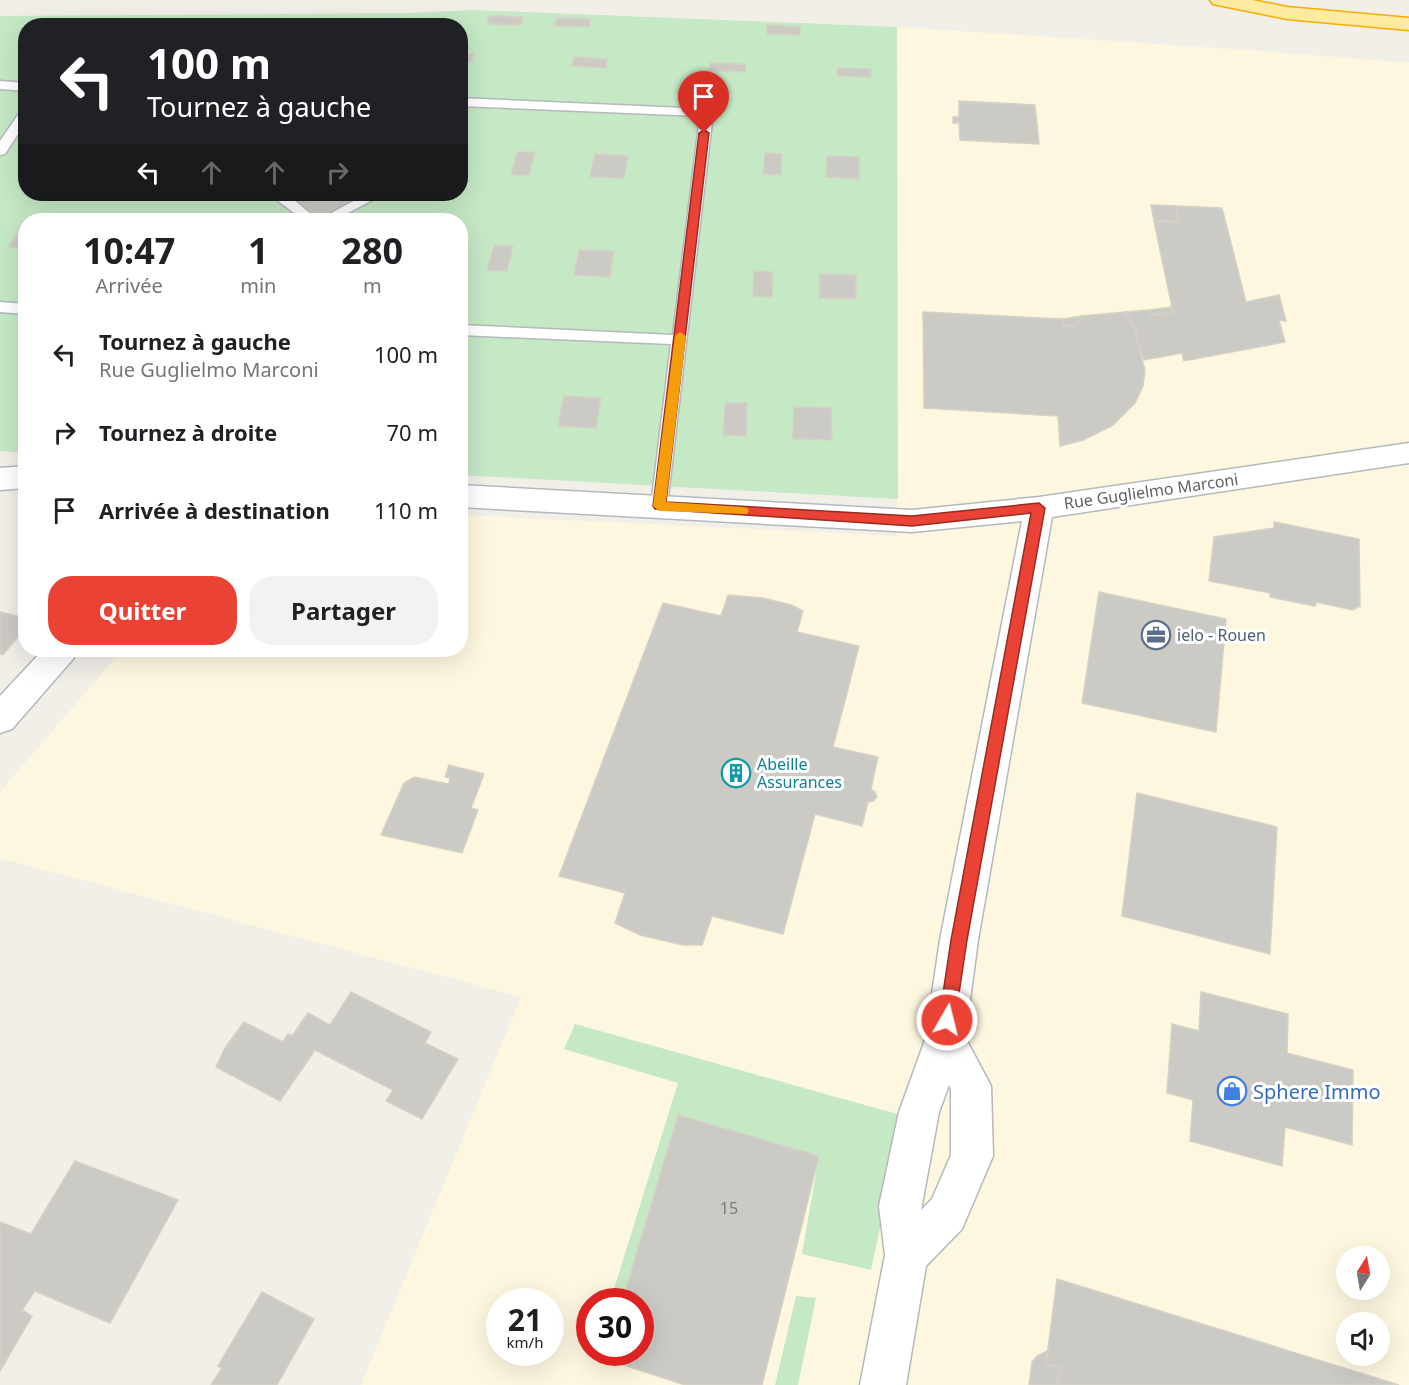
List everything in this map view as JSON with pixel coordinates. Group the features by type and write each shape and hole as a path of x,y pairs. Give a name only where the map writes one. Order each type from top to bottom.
{"highway":[{"path":"1220,0 1287,13 1409,24"},
{"path":"1255,0 1409,12"}],"street":[{"name":"Rue Guglielmo Marconi","path":"468,496 912,521 1039,508 1409,453"},
{"path":"0,479 18,478"},
{"path":"883,1385 906,1255 900,1206 919,1112 945,1040 959,940 1039,508"},
{"path":"0,719 56,657"},
{"path":"906,1255 948,1214 972,1156 971,1086 945,1040"}],"lane":[{"path":"0,85 18,86"},
{"path":"468,102 707,113 659,506"},
{"path":"0,151 18,124"},
{"path":"287,201 303,213"},
{"path":"339,213 363,201"},
{"path":"0,307 18,308"},
{"path":"468,330 680,340"}],"shaded area":[{"path":"897,27 1409,63 1409,1385 361,1385 521,997 0,858 0,792 116,657 468,657 468,515 897,536"}],"green space":[{"path":"474,10 897,27 898,499 468,475 468,213 18,213 18,452 0,451 0,16 410,13"},
{"path":"575,1024 904,1116 871,1270 802,1254 819,1156 641,1288 614,1288 678,1083 564,1049"},
{"path":"796,1296 816,1298 798,1385 775,1385"}],"building":[{"path":"489,16 523,17 521,25 487,24"},
{"path":"557,18 590,19 589,27 555,26"},
{"path":"767,25 801,27 800,35 767,34"},
{"path":"468,54 474,54 471,62 468,62"},
{"path":"574,57 607,59 606,68 572,66"},
{"path":"710,63 746,64 745,72 709,71"},
{"path":"837,68 871,69 871,77 837,76"},
{"path":"959,101 1035,105 1039,144 960,140 959,123 953,123 953,117 959,117"},
{"path":"517,152 535,152 529,175 511,175"},
{"path":"765,153 782,154 781,175 763,174"},
{"path":"595,154 628,156 624,178 590,177"},
{"path":"827,156 859,157 859,179 826,177"},
{"path":"298,201 352,201 327,213 314,213"},
{"path":"1151,205 1176,206 1179,222 1154,221"},
{"path":"1176,206 1222,208 1246,302 1279,295 1286,321 1279,320 1285,342 1184,361 1182,353 1144,360 1135,333 1138,334 1136,328 1133,329 1125,312 1149,310 1152,315 1173,312 1154,221 1179,222"},
{"path":"18,232 18,248 9,247"},
{"path":"494,245 513,246 507,271 487,270"},
{"path":"579,250 614,251 610,277 574,275"},
{"path":"754,271 773,272 772,297 753,296"},
{"path":"820,274 856,275 856,299 819,298"},
{"path":"1171,307 1173,312 1152,315 1149,310"},
{"path":"923,312 1062,319 1065,326 1077,325 1082,316 1125,312 1138,334 1135,333 1145,370 1143,386 1135,403 1112,426 1083,440 1060,446 1058,416 924,408"},
{"path":"1082,316 1077,325 1065,326 1062,319"},
{"path":"564,396 601,398 596,428 558,426"},
{"path":"725,403 747,403 746,436 723,435"},
{"path":"794,407 831,408 832,440 793,439"},
{"path":"1274,522 1359,539 1360,606 1353,610 1316,602 1315,606 1270,597 1270,593 1209,581 1214,537 1274,528"},
{"path":"1099,592 1226,619 1216,732 1082,703"},
{"name":"Abeille Assurances","path":"728,595 763,598 791,605 803,611 797,632 859,646 833,747 878,757 871,789 877,797 868,802 862,826 815,814 783,934 712,916 702,945 683,945 640,935 615,923 625,893 559,876 663,603 721,616"},
{"path":"0,612 18,616 18,637 3,655 0,654"},
{"path":"449,765 484,774 471,808 478,810 462,853 381,835 404,783 414,777 449,784 450,778 445,777"},
{"path":"1137,793 1277,827 1270,954 1122,916"},
{"path":"351,992 431,1032 425,1043 458,1059 422,1119 386,1101 393,1090 315,1050 280,1101 216,1067 225,1048 244,1022 283,1042 288,1034 292,1036 308,1013 330,1025"},
{"path":"1201,992 1288,1014 1287,1053 1353,1070 1352,1145 1285,1127 1282,1166 1190,1141 1193,1100 1167,1093 1172,1024 1199,1031"},
{"path":"678,1115 819,1156 762,1385 685,1385 627,1366 654,1366 654,1288 626,1288"},
{"path":"75,1161 178,1200 110,1323 35,1291 22,1310 32,1316 0,1371 0,1222 31,1234"},
{"path":"1057,1279 1399,1385 1057,1385 1060,1368 1046,1364"},
{"path":"262,1292 314,1319 277,1385 211,1385 222,1368 218,1366"},
{"path":"1047,1351 1046,1364 1060,1368 1057,1385 1029,1385 1032,1362 1037,1356"}],"slow traffic":[{"path":"680,336 659,506 742,511"}],"place":[{"name":"ielo - Rouen","path":"1156,635"},
{"name":"Abeille Assurances","path":"736,773"},
{"name":"Sphere Immo","path":"1232,1091"}],"route":[{"path":"704,133 659,506 912,521 1039,508 995,739 947,1020"}]}
